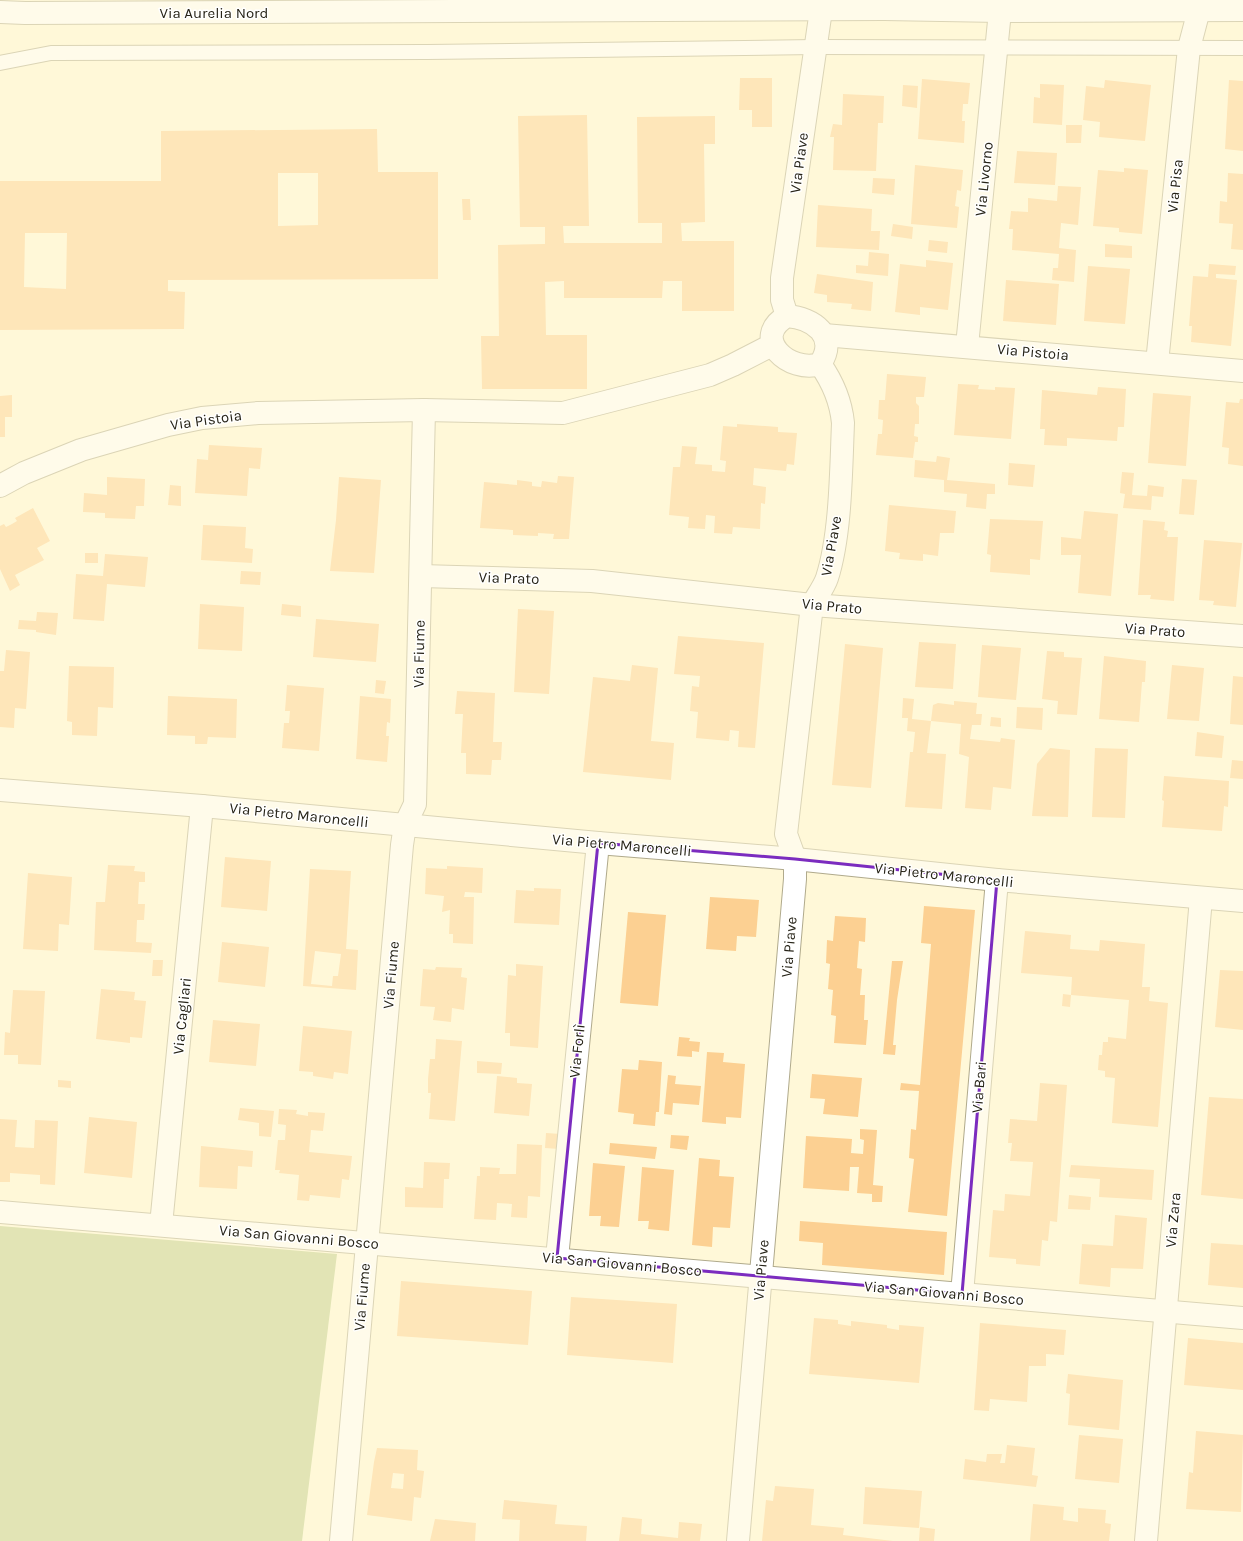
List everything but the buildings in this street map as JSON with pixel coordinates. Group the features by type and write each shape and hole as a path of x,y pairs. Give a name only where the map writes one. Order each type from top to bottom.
{"street":[{"name":"Via Piave","path":"787,316 782,300 782,278 821,10"},
{"name":"Via Pisa","path":"1157,363 1189,48 1199,10"},
{"name":"Via Aurelia Nord","path":"0,12 1243,10"},
{"name":"Via Livorno","path":"967,346 998,47 1000,11"},
{"name":"Via Aurelia Nord","path":"0,21 26,13"},
{"path":"787,316 795,316 810,322 824,335 827,346 820,364 807,366 794,363 777,352 772,345 772,332 779,321 787,316"},
{"name":"Via Pistoia","path":"824,335 967,346 1243,371"},
{"name":"Via Pistoia","path":"0,486 24,473 81,450 153,429 202,418 258,413 424,410 563,413 710,375 772,345"},
{"name":"Via Piave","path":"738,1541 795,879 795,859 786,834 812,605 826,579 834,548 840,488 843,424 842,413 834,390 820,364"},
{"name":"Via Fiume","path":"341,1541 405,825 415,804 424,410"},
{"name":"Via Prato","path":"421,576 592,581 812,605 1243,636"},
{"name":"Via Pietro Maroncelli","path":"0,790 202,806 598,843 795,859 997,880 1243,901"},
{"name":"Via Cagliari","path":"161,1225 202,806"},
{"name":"Via Forlì","path":"557,1258 598,843"},
{"name":"Via Bari","path":"962,1294 997,880"},
{"name":"Via Zara","path":"1146,1541 1201,898"},
{"name":"Via San Giovanni Bosco","path":"0,1212 557,1258 1243,1318"}],"lane":[{"path":"0,63 51,53 420,52 816,47 1243,48"}],"highlighted area":[{"path":"598,843 795,859 997,880 962,1294 557,1258"}],"green space":[{"path":"0,1226 337,1254 302,1541 0,1541"}]}
